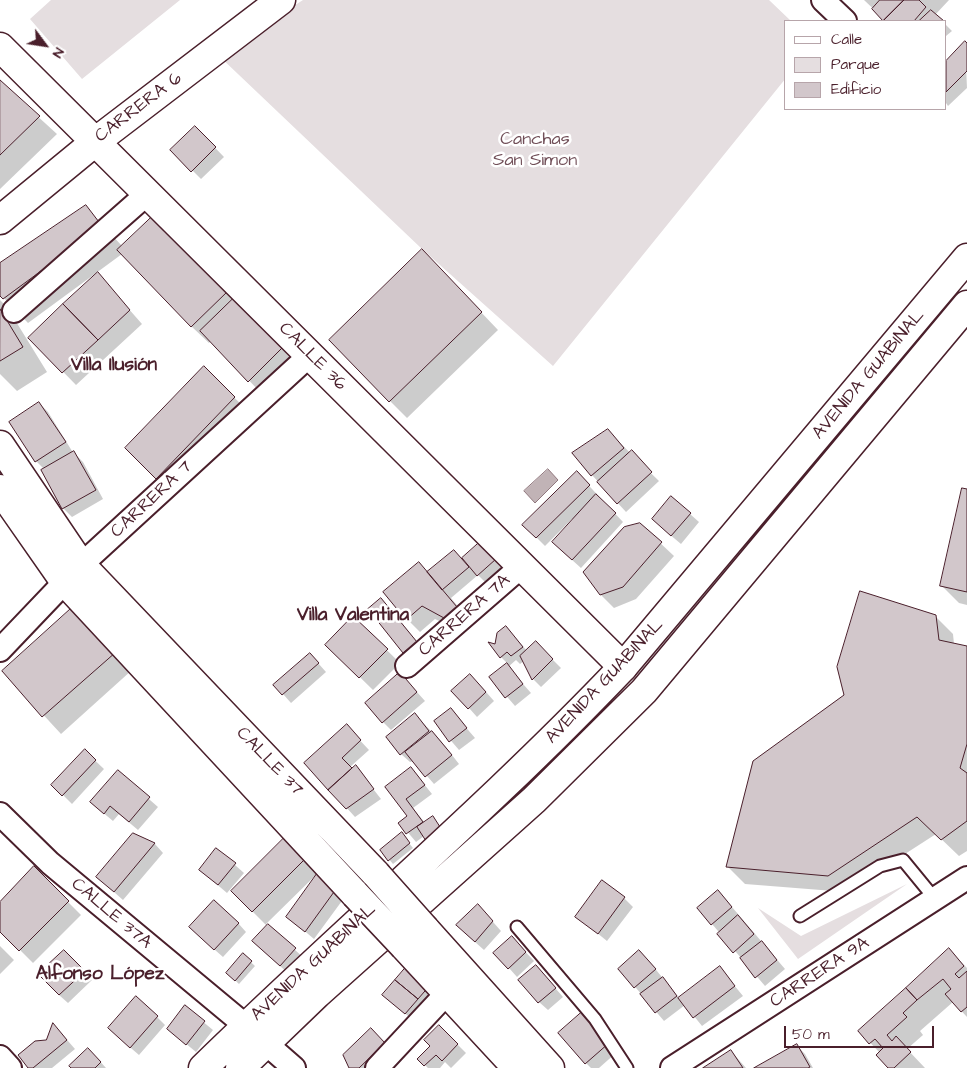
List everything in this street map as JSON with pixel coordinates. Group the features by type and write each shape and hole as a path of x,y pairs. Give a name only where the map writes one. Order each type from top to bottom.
{"main road":[{"name":"CARRERA 6","path":"0,220 95,142 280,0"},
{"name":"CALLE 36","path":"0,48 624,667"},
{"name":"AVENIDA GUABINAL","path":"240,1068 256,1034 351,926 413,873 572,721 624,667 967,258"},
{"name":"AVENIDA GUABINAL","path":"203,1068 256,1034 534,800 644,691 967,305"},
{"name":"CALLE 37","path":"0,445 73,574 376,874 550,1068"},
{"name":"CALLE 37","path":"0,489 355,894 517,1068"}],"street":[{"path":"823,0 844,20"},
{"path":"14,311 147,194"},
{"name":"CARRERA 7","path":"0,650 73,574 310,355"},
{"name":"CARRERA 7A","path":"407,666 522,566"},
{"name":"CALLE 37A","path":"0,814 50,863 256,1034 294,1068"},
{"name":"CARRERA 9A","path":"672,1068 967,878"},
{"path":"377,1068 447,993"},
{"path":"0,1057 10,1068"}],"lane":[{"path":"800,916 880,866 903,860 935,899"},
{"path":"517,927 595,1019 627,1068"}],"green space":[{"path":"51,0 180,0 82,79 30,19"},
{"name":"Canchas San Simon","path":"303,0 769,0 790,20 784,20 784,80 553,366 422,249 218,55"},
{"path":"907,884 798,959 758,908 801,936"}],"shaded area":[{"path":"548,469 558,480 535,503 524,491"}],"building":[{"path":"880,0 904,0 884,20 872,9"},
{"path":"904,0 919,0 926,7 915,20 884,20"},
{"path":"931,10 943,20 920,20"},
{"path":"965,41 967,43 967,71 947,91 947,60"},
{"path":"0,80 40,116 0,155"},
{"path":"195,126 216,147 191,172 170,150"},
{"path":"86,205 102,226 3,299 0,296 0,263"},
{"path":"155,214 228,291 191,327 117,250"},
{"path":"422,249 482,312 389,402 329,340"},
{"path":"98,272 130,310 98,340 63,304"},
{"path":"236,296 284,346 248,382 200,331"},
{"path":"63,304 98,340 62,373 28,338"},
{"path":"0,309 23,347 0,361"},
{"path":"204,366 235,397 156,479 125,448"},
{"path":"39,402 66,442 35,462 9,422"},
{"path":"608,429 624,448 591,476 572,453"},
{"path":"632,450 652,472 617,504 597,482"},
{"path":"74,451 96,490 62,509 41,470"},
{"path":"577,471 590,485 536,538 522,525"},
{"path":"962,488 967,489 967,592 940,586"},
{"path":"596,494 616,513 572,560 552,542"},
{"path":"671,496 691,513 671,536 652,519"},
{"path":"640,523 662,542 623,587 600,595 583,572 624,527"},
{"path":"481,541 496,559 477,576 462,558"},
{"path":"454,550 469,567 442,590 427,572"},
{"path":"419,562 457,607 444,618 422,606 406,620 383,592"},
{"path":"860,591 936,615 939,640 967,646 967,744 960,768 967,773 967,821 941,840 917,817 828,876 726,867 753,761 844,695 837,667"},
{"path":"381,598 417,642 403,653 368,609"},
{"path":"75,605 116,652 42,717 2,671"},
{"path":"353,616 388,649 359,678 325,645"},
{"path":"506,626 523,647 511,656 507,652 500,658 488,642 495,644 497,633"},
{"path":"536,641 553,659 532,680 520,656"},
{"path":"310,653 319,663 282,695 273,685"},
{"path":"507,663 523,684 505,698 489,677"},
{"path":"400,672 417,692 382,723 365,703"},
{"path":"470,674 486,692 468,709 451,691"},
{"path":"451,708 467,728 449,742 434,721"},
{"path":"415,713 429,731 400,755 386,737"},
{"path":"347,724 361,740 342,758 352,768 328,790 304,763"},
{"path":"432,731 452,755 425,777 405,752"},
{"path":"85,749 96,760 62,796 51,785"},
{"path":"356,765 374,789 346,809 328,790"},
{"path":"411,767 425,785 406,799 423,822 406,834 398,823 407,816 385,787"},
{"path":"118,770 150,797 129,822 110,806 104,814 90,802"},
{"path":"433,816 442,830 426,841 417,827"},
{"path":"290,832 311,853 252,912 231,891"},
{"path":"402,832 410,843 388,861 380,850"},
{"path":"133,833 155,843 114,892 96,877"},
{"path":"216,848 236,863 218,885 199,870"},
{"path":"34,866 69,901 19,951 0,932 0,902"},
{"path":"319,871 339,885 305,932 286,917"},
{"path":"602,880 625,897 598,934 575,917"},
{"path":"718,890 732,907 711,925 697,908"},
{"path":"214,900 239,923 214,950 189,927"},
{"path":"478,904 493,921 475,942 456,925"},
{"path":"738,915 754,934 733,953 717,934"},
{"path":"268,924 296,948 280,966 252,941"},
{"path":"512,936 526,952 508,969 493,953"},
{"path":"762,941 777,960 755,978 740,958"},
{"path":"949,948 964,966 955,974 959,978 967,971 967,1007 961,1012 945,994 951,989 943,979 917,1000 906,988"},
{"path":"64,950 85,971 59,995 38,974"},
{"path":"639,950 656,969 634,988 618,969"},
{"path":"243,953 252,961 235,981 226,973"},
{"path":"536,965 556,988 538,1003 518,980"},
{"path":"407,966 431,984 418,999 395,980"},
{"path":"720,966 735,986 693,1018 678,998"},
{"path":"663,977 677,996 655,1013 640,994"},
{"path":"395,980 418,999 405,1014 382,995"},
{"path":"906,988 917,1000 903,1013 907,1017 887,1035 892,1041 896,1036 911,1052 894,1068 888,1068 876,1055 883,1048 875,1039 869,1044 858,1031"},
{"path":"136,996 158,1016 130,1048 108,1028"},
{"path":"185,1005 205,1021 186,1045 167,1029"},
{"path":"582,1012 609,1043 585,1064 558,1033"},
{"path":"53,1023 67,1040 33,1068 28,1068 18,1055 35,1041 46,1040"},
{"path":"439,1025 458,1044 442,1061 436,1055 424,1066 417,1059 430,1046 424,1040"},
{"path":"371,1028 385,1043 359,1068 349,1068 343,1055"},
{"path":"797,1044 810,1067 754,1068"},
{"path":"88,1048 101,1062 95,1068 71,1068 69,1066"},
{"path":"731,1050 743,1068 703,1068"}],"district":[{"name":"Villa Ilusión","path":"114,366"},
{"name":"Villa Valentina","path":"353,616"},
{"name":"Alfonso López","path":"100,975"}]}
